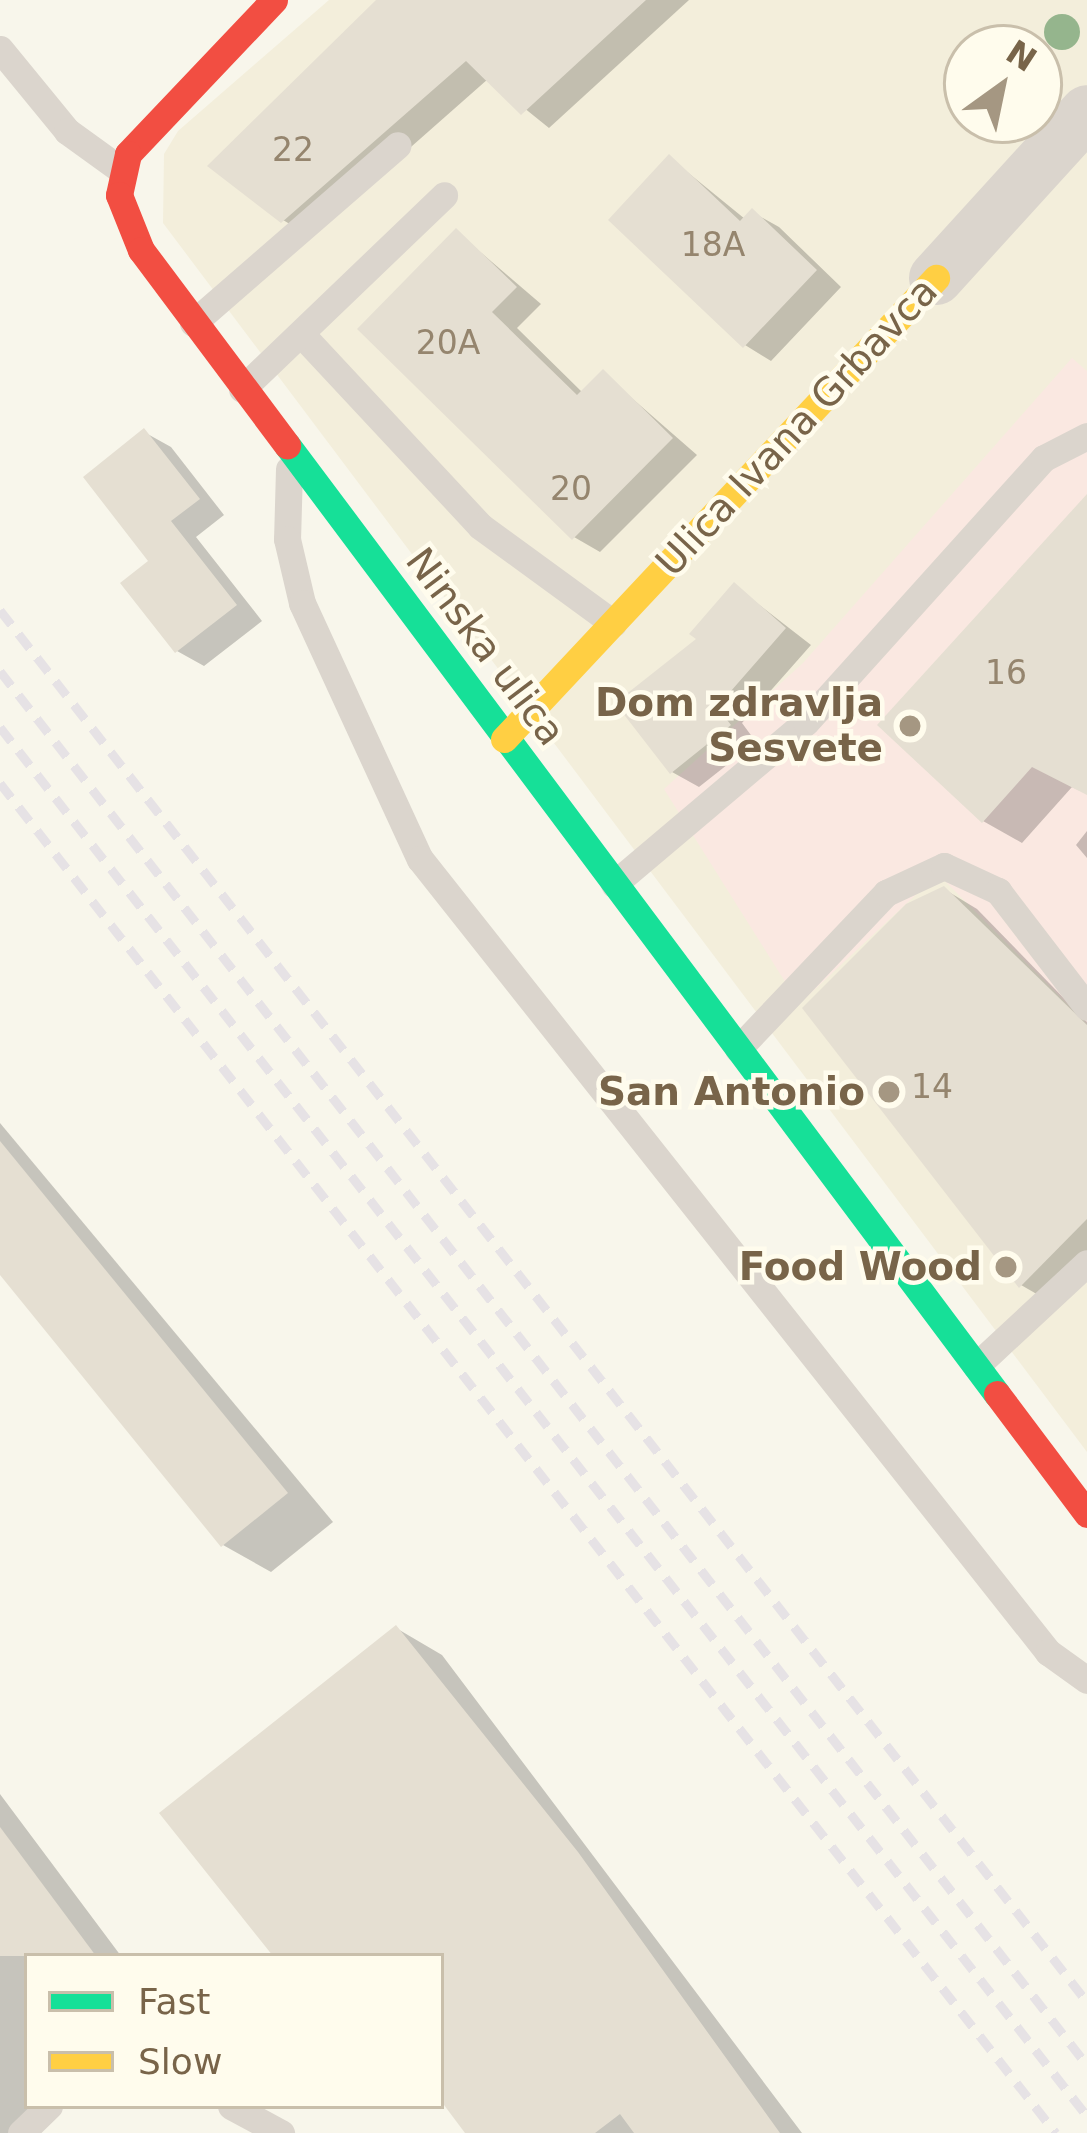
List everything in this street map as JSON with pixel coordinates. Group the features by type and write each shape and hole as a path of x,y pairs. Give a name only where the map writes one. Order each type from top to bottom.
{"street":[{"path":"121,170 171,101 274,0"},
{"name":"Ulica Ivana Grbavca","path":"504,739 1087,112"},
{"name":"Ninska ulica","path":"121,170 124,218 193,323 1087,1514"}],"lane":[{"path":"0,49 68,131 121,170"},
{"path":"193,323 398,145"},
{"path":"242,389 304,337 444,195"},
{"path":"304,337 480,526 613,622"},
{"path":"614,884 806,722 1044,458 1087,436"},
{"path":"290,453 286,539 302,603 420,859 1048,1652 1087,1680"},
{"path":"738,1048 886,893 944,866 998,890 1087,1007"},
{"path":"976,1366 1087,1263"},
{"path":"20,2133 46,2109"},
{"path":"236,2109 280,2133"}],"shaded area":[{"path":"329,0 1087,0 1087,1452 163,223 164,154 178,131"},
{"name":"Dom zdravlja Sesvete","path":"1072,358 1087,371 1087,1024 938,874 799,1004 664,789 803,663"}],"building":[{"path":"376,0 646,0 521,115 466,61 281,223 207,166"},
{"path":"669,154 740,221 752,208 817,270 743,348 608,220"},
{"path":"456,228 517,287 492,312 577,395 603,369 673,438 572,540 357,329"},
{"path":"144,428 200,499 171,521 237,605 175,653 120,583 148,561 83,477"},
{"path":"1087,494 1087,795 1032,767 982,823 877,725"},
{"path":"734,582 786,628 717,707 731,725 670,774 615,703 696,639 689,634"},
{"path":"944,886 1087,1025 1087,1219 1019,1288 802,1008 906,904"},
{"path":"0,1141 288,1493 221,1547 0,1275"},
{"path":"396,1625 578,1852 780,2133 634,2133 620,2114 595,2133 465,2133 444,2105 444,1953 271,1953 159,1813"},
{"path":"0,1827 94,1953 0,1956"}],"railway":[{"path":"0,610 1087,2002"},
{"path":"0,671 1087,2065"},
{"path":"0,727 1087,2116"},
{"path":"0,783 1056,2133"}],"traffic: fast":[{"path":"287,445 997,1394"}],"traffic: slow":[{"path":"504,739 936,278"}],"traffic: jam":[{"path":"274,0 128,154 119,195 141,250 287,445"},
{"path":"997,1394 1087,1514"}],"place":[{"name":"Dom zdravlja Sesvete","path":"910,726"},
{"name":"San Antonio","path":"889,1092"},
{"name":"Food Wood","path":"1006,1267"}]}
